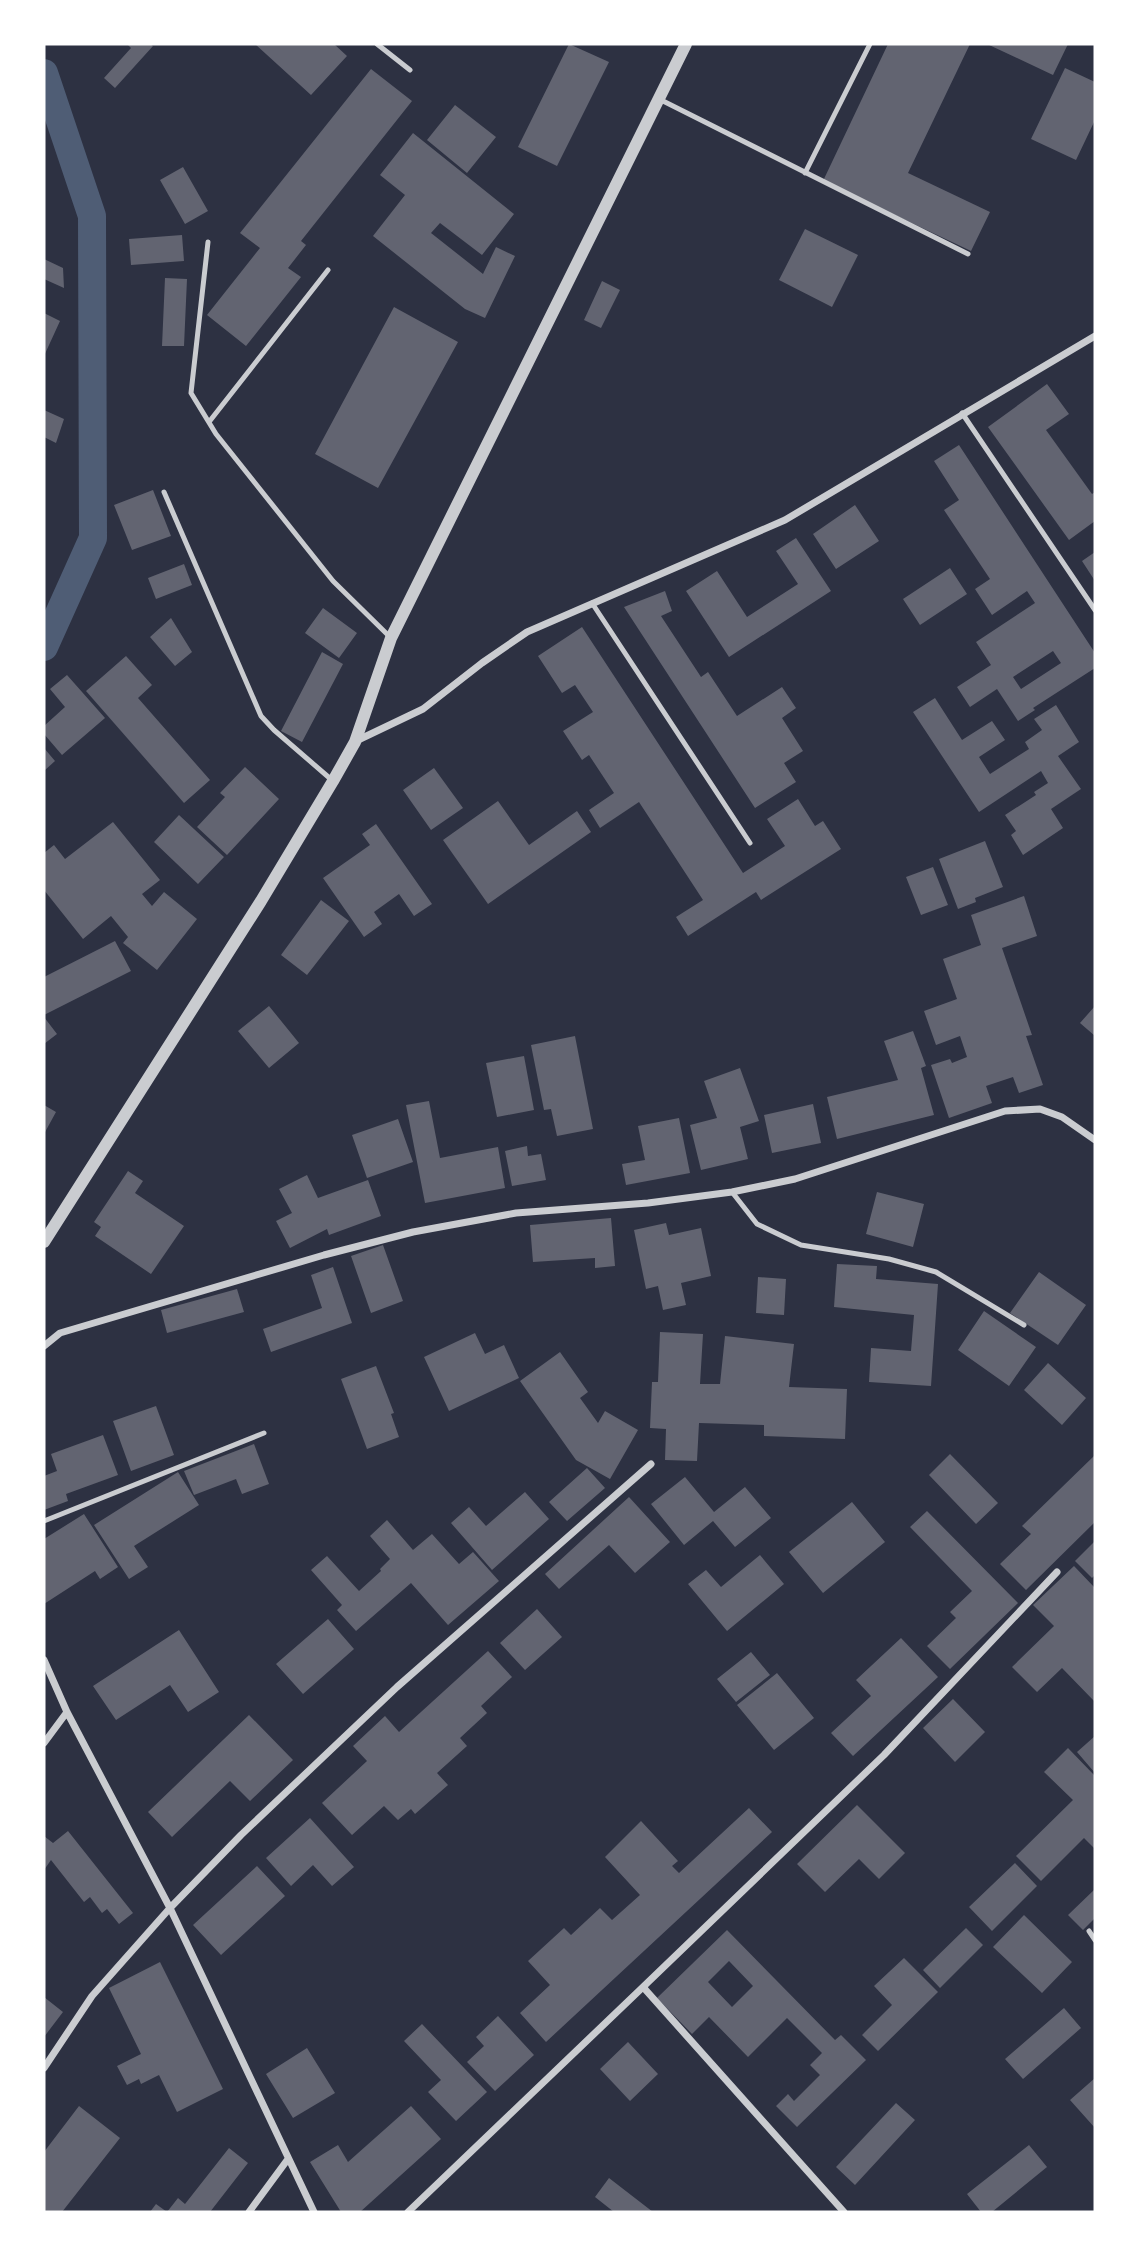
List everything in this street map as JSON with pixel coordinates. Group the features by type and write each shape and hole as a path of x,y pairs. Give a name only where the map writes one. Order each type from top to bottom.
{"street":[{"path":"44,1242 261,901 355,742 391,638 685,44"},
{"path":"355,742 423,709 527,632 785,520 1095,335"},
{"path":"44,1346 60,1333 324,1255 413,1232 516,1213 648,1203 732,1192 795,1179 1005,1111 1040,1109 1062,1117 1095,1140"},
{"path":"44,2068 92,1996 170,1908 241,1835 397,1687 651,1464"},
{"path":"408,2212 884,1755 1057,1572"},
{"path":"44,1660 67,1712 170,1908 314,2212"},
{"path":"44,1743 67,1712"},
{"path":"643,1987 844,2212"},
{"path":"249,2212 288,2159"}],"lane":[{"path":"377,44 410,71"},
{"path":"805,173 870,44"},
{"path":"659,99 968,254"},
{"path":"208,242 191,393 209,422 333,581 391,638"},
{"path":"209,422 328,270"},
{"path":"962,413 1095,610"},
{"path":"164,492 261,716 333,781"},
{"path":"592,603 750,843"},
{"path":"732,1192 757,1224 801,1245 889,1259 936,1272 1024,1325"},
{"path":"44,1521 264,1433"},
{"path":"1089,1931 1095,1940"}],"building":[{"path":"127,44 153,46 115,88 104,78 131,48"},
{"path":"255,44 334,44 347,56 311,95"},
{"path":"569,44 609,62 557,166 518,147"},
{"path":"888,44 970,44 908,173 990,212 971,251 823,181"},
{"path":"987,44 1068,44 1053,75"},
{"path":"1065,68 1095,82 1095,120 1076,160 1031,139"},
{"path":"371,69 412,101 301,241 306,245 288,268 301,277 246,346 207,315 260,248 240,233"},
{"path":"455,105 496,137 467,173 427,140"},
{"path":"413,133 514,214 482,255 440,223 431,233 483,274 496,247 515,256 485,318 465,309 373,236 405,195 380,175"},
{"path":"183,167 208,211 185,224 160,180"},
{"path":"805,229 858,255 832,307 779,280"},
{"path":"182,235 184,261 131,265 129,239"},
{"path":"44,259 63,268 64,288 44,279"},
{"path":"165,278 187,279 184,346 162,346"},
{"path":"602,281 620,290 601,328 584,320"},
{"path":"394,307 458,342 378,488 315,454"},
{"path":"44,313 60,321 44,356"},
{"path":"1047,384 1069,414 1046,430 1092,494 1095,492 1095,521 1069,540 988,427"},
{"path":"44,410 64,419 56,443 44,437"},
{"path":"959,445 1095,653 1095,668 1033,708 1035,710 1018,721 997,689 970,707 957,687 991,665 976,642 1035,603 1027,591 992,615 975,589 990,579 944,510 959,500 934,461","holes":["1053,651 1061,663 1021,689 1013,677"]},
{"path":"153,490 171,536 132,550 114,505"},
{"path":"855,505 879,541 836,569 813,534"},
{"path":"796,538 831,591 729,657 686,591 717,571 747,617 798,584 776,551"},
{"path":"1095,552 1095,581 1082,561"},
{"path":"184,564 192,585 156,599 148,578"},
{"path":"950,568 967,594 920,625 903,599"},
{"path":"665,591 672,611 661,616 701,677 708,672 737,716 782,687 796,708 782,718 803,751 784,763 796,782 755,808 624,607"},
{"path":"323,608 357,633 339,658 305,633"},
{"path":"171,618 192,652 175,666 150,637"},
{"path":"582,627 743,873 785,846 767,819 798,799 815,826 823,821 841,849 761,900 756,892 688,936 676,917 703,900 639,802 600,828 589,810 614,793 589,755 582,760 563,731 593,712 575,685 562,693 538,656"},
{"path":"322,652 343,664 302,742 281,731"},
{"path":"126,656 152,685 138,698 210,780 184,803 86,691"},
{"path":"67,675 105,718 62,755 44,734 44,726 65,707 50,689"},
{"path":"935,698 962,740 992,721 1005,740 979,757 990,774 1029,749 1025,742 1042,730 1034,719 1056,705 1079,742 1058,756 1081,789 1051,809 1063,828 1023,855 1011,835 1016,831 1005,815 1036,795 1034,792 1048,783 1041,771 979,812 913,712"},
{"path":"44,748 55,761 44,771"},
{"path":"245,767 279,799 227,855 197,827 225,797 220,793"},
{"path":"434,768 463,808 431,830 403,790"},
{"path":"498,801 529,845 577,811 591,832 488,904 443,840"},
{"path":"179,815 224,857 198,884 154,842"},
{"path":"113,822 160,880 142,894 152,906 164,892 197,919 157,970 123,943 128,937 111,916 83,939 44,890 44,853 54,845 65,859"},
{"path":"376,824 432,904 414,916 399,894 374,912 382,924 364,937 323,878 370,845 362,834"},
{"path":"985,841 1003,887 975,898 976,902 958,909 939,859"},
{"path":"933,867 948,905 921,915 906,877"},
{"path":"1024,896 1037,936 1002,948 1032,1035 1026,1036 1043,1085 1019,1093 1013,1077 986,1086 992,1103 949,1118 931,1065 950,1059 952,1063 967,1057 960,1036 936,1045 924,1011 957,999 943,959 981,945 971,915"},
{"path":"321,900 349,921 307,975 281,955"},
{"path":"115,941 131,971 44,1015 44,977"},
{"path":"269,1006 299,1043 269,1068 238,1031"},
{"path":"1095,1006 1095,1036 1080,1023"},
{"path":"44,1017 57,1034 44,1044"},
{"path":"913,1031 926,1066 921,1068 934,1115 837,1139 827,1097 898,1080 884,1041"},
{"path":"575,1036 593,1129 557,1136 551,1109 544,1110 531,1045"},
{"path":"524,1056 534,1110 497,1117 486,1063"},
{"path":"740,1068 759,1121 740,1127 748,1159 701,1170 690,1125 717,1118 704,1081"},
{"path":"429,1101 440,1158 498,1147 505,1188 425,1203 406,1105"},
{"path":"813,1104 821,1143 772,1153 764,1115"},
{"path":"44,1105 56,1112 44,1134"},
{"path":"679,1118 690,1173 626,1185 622,1164 645,1160 638,1126"},
{"path":"398,1119 413,1162 367,1178 352,1135"},
{"path":"527,1146 528,1156 541,1154 546,1180 512,1186 505,1151"},
{"path":"128,1171 143,1181 135,1193 184,1226 151,1274 95,1236 101,1227 94,1222"},
{"path":"307,1175 318,1198 368,1180 381,1216 329,1235 327,1229 290,1248 276,1221 292,1213 279,1189"},
{"path":"877,1192 924,1204 913,1247 866,1234"},
{"path":"611,1218 615,1266 595,1268 595,1258 533,1262 530,1225"},
{"path":"666,1223 669,1235 701,1228 711,1276 681,1283 686,1305 663,1310 658,1286 646,1289 634,1230"},
{"path":"383,1245 403,1301 371,1313 351,1256"},
{"path":"837,1264 877,1266 876,1279 938,1284 931,1386 869,1382 871,1348 911,1351 914,1315 834,1307"},
{"path":"333,1267 352,1323 271,1352 263,1329 322,1308 311,1275"},
{"path":"1039,1272 1086,1305 1058,1345 1010,1313"},
{"path":"758,1277 786,1279 784,1315 756,1313"},
{"path":"237,1289 244,1312 167,1333 161,1310"},
{"path":"984,1311 1036,1347 1009,1386 958,1350"},
{"path":"660,1332 703,1334 700,1384 720,1384 725,1336 794,1344 789,1387 847,1389 845,1439 764,1436 764,1425 699,1423 697,1461 665,1460 666,1429 650,1428 652,1382 658,1382"},
{"path":"475,1333 485,1354 504,1345 519,1378 449,1411 424,1357"},
{"path":"560,1352 588,1392 580,1398 598,1423 605,1411 638,1430 610,1479 576,1460 520,1381"},
{"path":"1048,1363 1086,1398 1062,1425 1024,1390"},
{"path":"376,1366 394,1413 391,1414 399,1437 367,1449 341,1379"},
{"path":"156,1406 174,1455 131,1471 113,1421"},
{"path":"103,1435 118,1475 66,1494 68,1501 44,1510 44,1476 57,1471 51,1454"},
{"path":"254,1444 269,1484 242,1494 236,1479 194,1495 184,1471"},
{"path":"950,1454 998,1503 976,1524 929,1475"},
{"path":"1095,1455 1095,1522 1026,1590 1000,1564 1031,1534 1022,1526"},
{"path":"587,1468 605,1488 567,1521 549,1502"},
{"path":"178,1472 199,1505 134,1546 148,1567 129,1579 94,1525"},
{"path":"685,1477 714,1512 745,1487 771,1518 735,1547 713,1521 684,1545 651,1504"},
{"path":"525,1492 549,1519 492,1570 451,1523 469,1507 486,1526"},
{"path":"629,1497 670,1542 635,1573 609,1545 559,1589 545,1574"},
{"path":"852,1502 885,1542 823,1593 789,1552"},
{"path":"927,1511 1018,1603 950,1669 927,1646 956,1618 950,1612 972,1591 910,1527"},
{"path":"84,1514 118,1567 100,1579 95,1571 44,1604 44,1539"},
{"path":"387,1520 413,1550 432,1534 459,1564 473,1552 499,1581 448,1625 411,1583 356,1631 337,1610 342,1605 311,1570 327,1556 359,1591 390,1559 370,1536"},
{"path":"1095,1541 1095,1575 1092,1578 1075,1561"},
{"path":"760,1555 784,1584 727,1631 688,1584 706,1570 721,1587"},
{"path":"1074,1566 1095,1588 1095,1702 1062,1668 1037,1692 1012,1667 1054,1626 1033,1605"},
{"path":"537,1609 562,1637 525,1670 500,1643"},
{"path":"328,1619 354,1649 303,1694 276,1664"},
{"path":"179,1630 219,1692 188,1712 170,1685 116,1720 93,1686"},
{"path":"901,1638 938,1677 853,1756 831,1733 871,1696 856,1680"},
{"path":"488,1651 512,1677 481,1706 487,1713 460,1738 467,1746 437,1773 448,1785 415,1814 411,1809 398,1820 384,1806 352,1835 322,1803 367,1761 353,1746 385,1716 399,1732"},
{"path":"751,1652 770,1675 736,1702 717,1679"},
{"path":"777,1673 814,1718 774,1750 737,1705"},
{"path":"953,1699 985,1732 955,1762 923,1728"},
{"path":"249,1715 293,1760 250,1801 230,1781 172,1837 148,1812"},
{"path":"1095,1736 1095,1773 1077,1752"},
{"path":"1068,1748 1095,1776 1095,1849 1084,1838 1041,1881 1016,1856 1073,1800 1044,1772"},
{"path":"857,1805 905,1853 879,1879 859,1859 825,1892 797,1864"},
{"path":"749,1808 772,1832 546,2042 520,2013 550,1985 528,1961 564,1928 571,1935 600,1908 612,1920 640,1895 605,1857 641,1821 678,1861 672,1866 679,1873"},
{"path":"310,1818 354,1867 332,1886 313,1865 291,1886 266,1858"},
{"path":"68,1831 133,1913 119,1924 107,1909 102,1913 90,1897 84,1902 51,1860 44,1870 44,1836 53,1843"},
{"path":"1015,1863 1037,1886 992,1931 969,1907"},
{"path":"257,1866 285,1896 221,1955 193,1925"},
{"path":"1095,1889 1095,1918 1083,1930 1068,1915"},
{"path":"1024,1915 1072,1962 1042,1993 993,1947"},
{"path":"966,1928 983,1945 940,1988 923,1970"},
{"path":"727,1930 835,2040 841,2035 866,2060 797,2127 776,2106 788,2094 794,2101 820,2075 810,2065 822,2053 787,2018 748,2057 709,2017 692,2034 657,1998","holes":["729,1961 753,1986 732,2007 708,1982"]},
{"path":"904,1958 938,1992 878,2051 862,2035 892,2005 874,1986"},
{"path":"160,1962 223,2089 177,2112 159,2075 141,2084 139,2079 127,2085 117,2066 141,2054 109,1988"},
{"path":"44,1997 63,2012 44,2037"},
{"path":"1064,2008 1081,2028 1023,2079 1005,2059"},
{"path":"498,2016 534,2055 495,2091 467,2062 484,2046 476,2037"},
{"path":"422,2024 487,2092 456,2121 428,2092 441,2080 404,2041"},
{"path":"628,2042 658,2074 630,2101 600,2069"},
{"path":"307,2048 335,2093 293,2118 266,2074"},
{"path":"1095,2078 1095,2128 1070,2100"},
{"path":"896,2103 915,2120 855,2185 836,2167"},
{"path":"79,2106 120,2138 62,2212 44,2212 44,2152"},
{"path":"411,2106 441,2139 360,2212 341,2212 310,2162 338,2145 348,2162"},
{"path":"1029,2145 1047,2167 992,2212 981,2212 967,2194"},
{"path":"229,2148 248,2163 210,2212 167,2212 178,2198 185,2204"},
{"path":"609,2178 653,2212 614,2212 595,2197"},
{"path":"156,2204 167,2212 150,2212"}],"waterway":[{"path":"44,73 92,216 93,538 44,647"}]}
